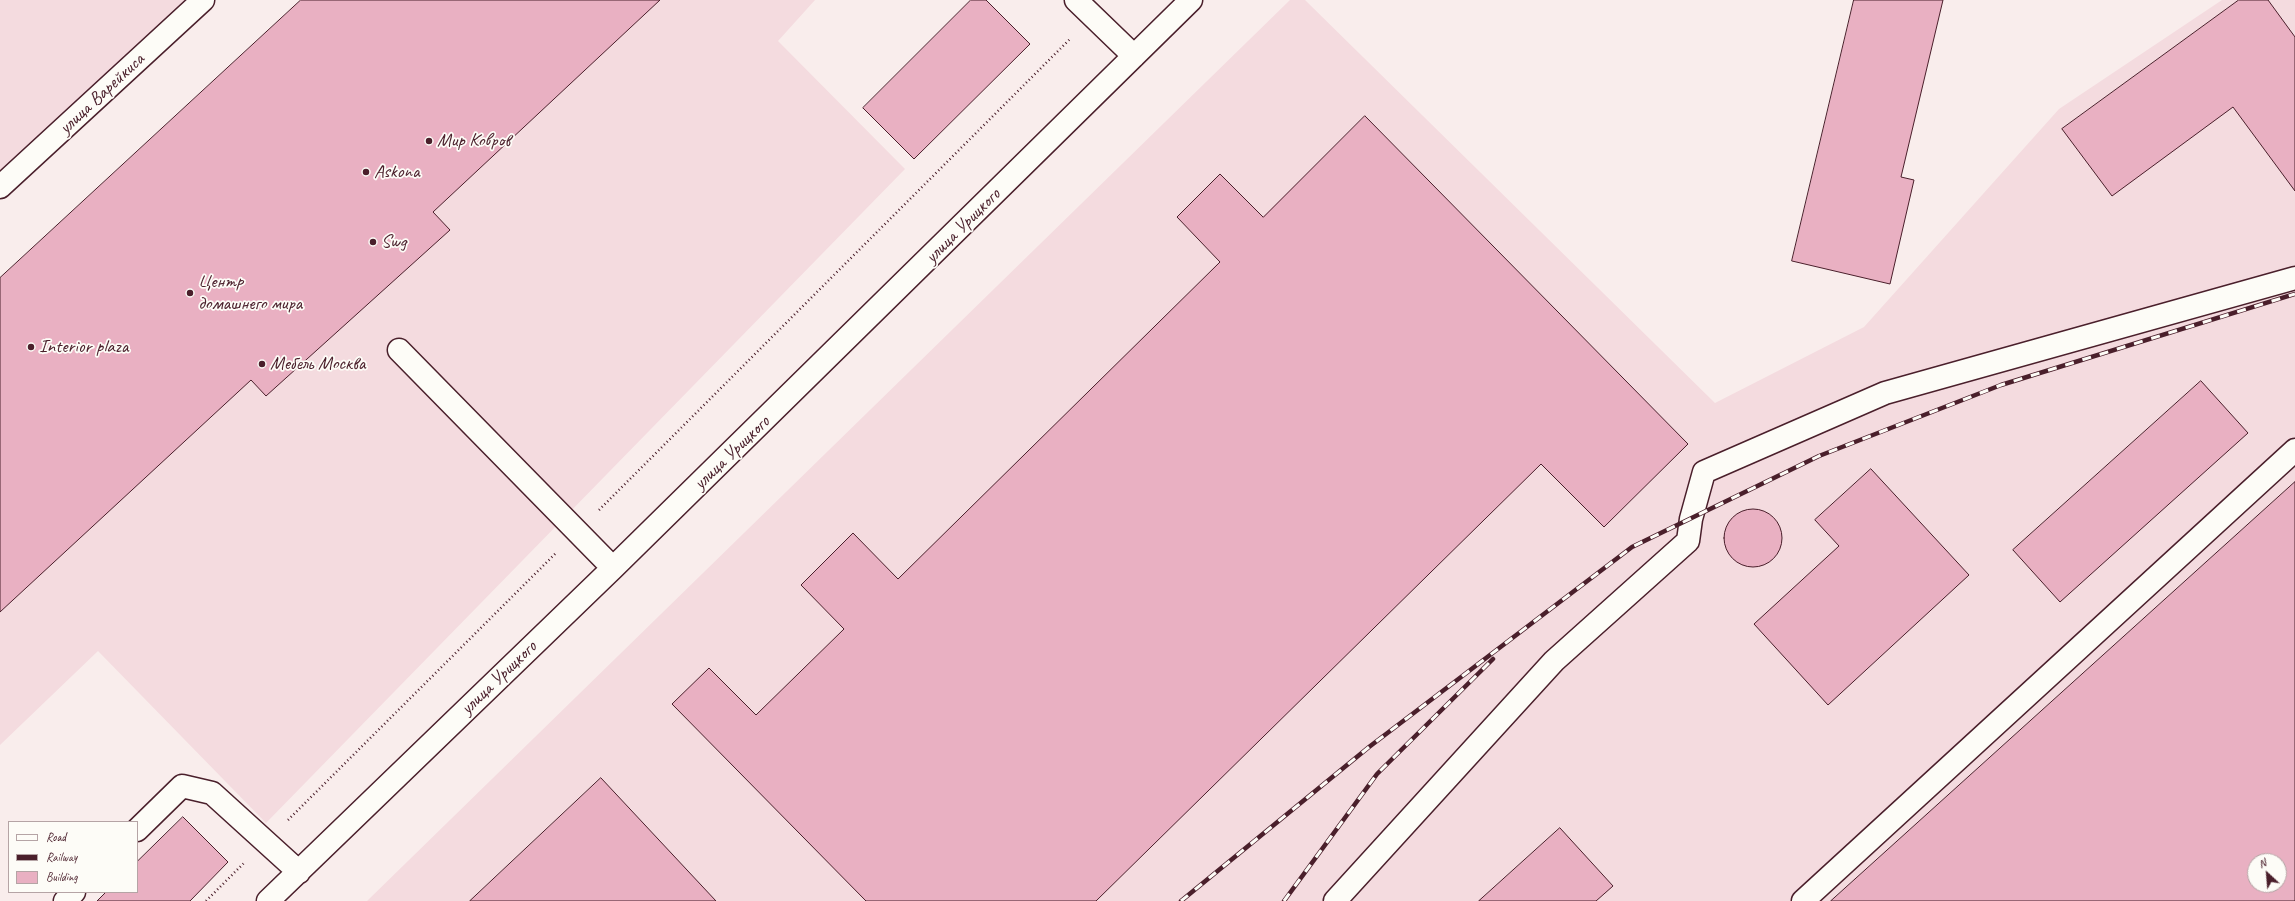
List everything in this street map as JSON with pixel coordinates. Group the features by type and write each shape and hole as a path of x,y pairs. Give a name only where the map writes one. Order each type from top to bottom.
{"street":[{"name":"улица Варейкиса","path":"0,187 203,0"},
{"path":"1076,0 1134,56"},
{"name":"улица Урицкого","path":"268,901 961,229 1191,0"},
{"path":"1335,901 1554,661 1688,541 1691,518 1704,472 1885,393 2295,278"},
{"path":"399,350 613,568"},
{"path":"1803,901 2295,450"},
{"path":"138,829 182,786 212,793 299,872"},
{"path":"65,901 73,893"}],"path":[{"path":"206,901 1092,16"}],"shaded area":[{"path":"0,0 185,0 0,177"},
{"path":"301,0 815,0 778,41 905,169 266,823 98,651 0,745 0,278"},
{"path":"1290,0 1305,0 1715,403 1864,327 2059,109 2222,0 2295,0 2295,901 367,901"}],"building":[{"name":"Центр домашнего мира","path":"301,0 660,0 433,212 450,230 266,396 251,380 0,612 0,278"},
{"path":"971,0 986,0 1030,44 914,159 863,108"},
{"path":"1854,0 1943,0 1901,177 1914,180 1890,284 1792,261"},
{"path":"2239,0 2268,0 2295,37 2295,191 2233,107 2112,196 2062,129"},
{"path":"1365,116 1688,444 1604,527 1541,464 1096,901 866,901 672,704 709,668 756,715 844,629 801,585 853,533 898,579 1220,262 1177,217 1220,174 1263,217"},
{"path":"2201,381 2248,433 2060,602 2013,550"},
{"path":"1871,469 1969,575 1828,705 1754,624 1839,546 1815,520"},
{"path":"2295,482 2295,901 1831,901"},
{"path":"1753,509 1764,511 1777,522 1780,527 1782,538 1780,549 1769,562 1764,565 1753,567 1742,565 1729,554 1726,549 1724,538 1726,527 1737,514 1742,511"},
{"path":"601,778 716,901 470,901"},
{"path":"183,817 228,862 190,901 97,901 105,893 138,893 138,861"},
{"path":"1560,828 1613,886 1596,901 1479,901"}],"railway":[{"path":"1181,901 1369,747 1632,547 1819,456 2001,385 2295,294"},
{"path":"1284,901 1377,774 1493,659"}],"place":[{"name":"Мир Ковров","path":"429,141"},
{"name":"Askona","path":"366,172"},
{"name":"Swg","path":"373,242"},
{"name":"Центр домашнего мира","path":"190,293"},
{"name":"Interior plaza","path":"31,347"},
{"name":"Мебель Москва","path":"262,364"}]}
